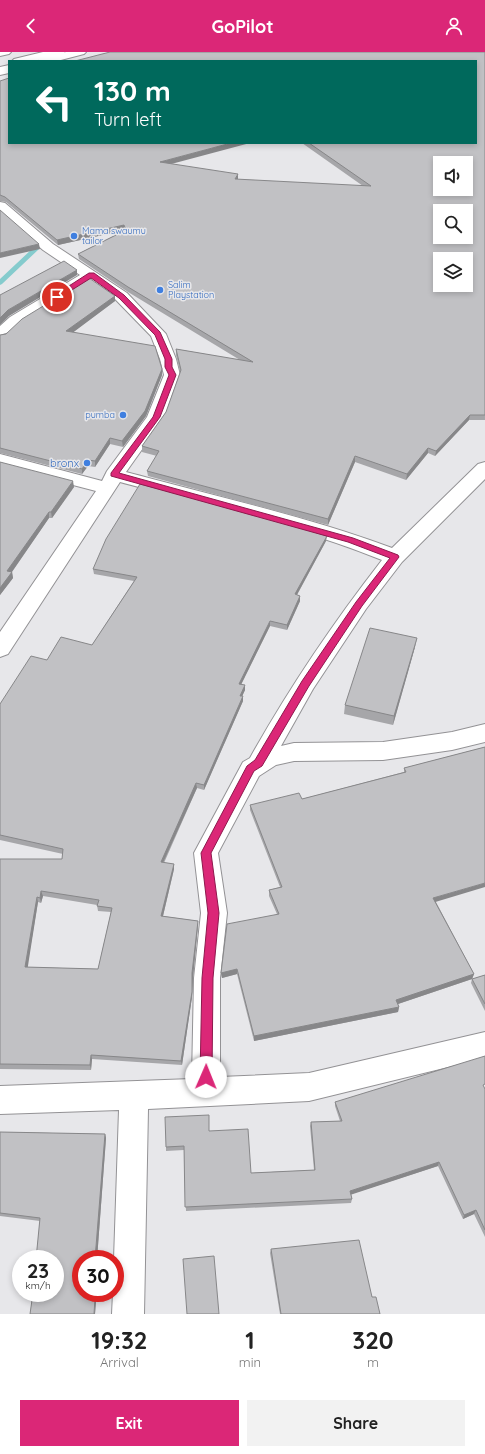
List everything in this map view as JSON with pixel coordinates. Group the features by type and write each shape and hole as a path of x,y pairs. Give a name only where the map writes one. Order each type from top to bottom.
{"main road":[{"path":"0,53 5,52"},
{"path":"23,60 59,52"},
{"path":"47,60 80,52"},
{"path":"0,206 48,247 121,296 158,334 168,359 172,375 156,417 111,481 0,649"},
{"path":"0,335 16,320 45,304 91,275"},
{"path":"0,460 111,481 342,538 364,544 395,557"},
{"path":"258,763 305,683 359,604 395,557 485,468"},
{"path":"206,1091 207,978 214,913 206,853 251,769 258,763 278,754 294,752 383,751 452,741 485,733"},
{"path":"0,1100 134,1096 197,1093 206,1091 308,1088 485,1045"},
{"path":"128,1314 134,1096"}],"building":[{"path":"110,52 485,52 485,415 470,415 436,451 428,448 407,474 355,456 328,519 147,471 159,451 142,446 166,412 181,370 176,349 253,362 128,287 78,254 126,230 124,225 57,240 5,197 0,195 0,81 8,78 8,144 227,144 160,162 238,174 235,179 371,186 310,144 477,144 477,60 79,60"},
{"path":"0,210 39,244 0,253"},
{"path":"64,261 77,270 8,310 0,318 0,295"},
{"path":"89,278 115,296 66,331 155,346 162,369 145,411 122,441 110,438 95,461 88,460 82,469 0,448 0,335 6,334 22,319"},
{"path":"0,462 73,481 7,571 12,572 0,588"},
{"path":"140,484 252,513 327,536 295,594 300,596 287,625 270,621 239,684 245,685 240,696 243,696 204,785 196,783 161,862 174,864 161,916 198,921 192,973 192,992 181,1061 91,1055 90,1065 0,1064 0,859 62,859 63,849 0,835 0,704 31,656 47,660 61,637 92,645 137,577 93,569 106,539","holes":["41,891 99,900 97,906 112,908 98,969 25,967 37,897 40,898"]},
{"path":"370,628 417,638 394,716 345,705"},
{"path":"485,747 485,883 433,898 474,974 396,1000 399,1007 254,1036 237,969 221,973 227,924 279,914 269,890 282,887 250,805 299,793 302,799 406,772 404,768"},
{"path":"485,975 485,1004 472,979"},
{"path":"485,1056 485,1084 483,1085 485,1089 485,1230 476,1210 464,1215 439,1162 350,1191 352,1199 185,1207 184,1146 166,1147 165,1117 209,1115 209,1131 248,1129 251,1173 315,1170 311,1122 342,1121 335,1102"},
{"path":"0,1132 105,1134 96,1250 72,1250 72,1302 95,1302 94,1314 30,1314 32,1302 64,1302 64,1250 37,1250 40,1218 0,1213"},
{"path":"359,1240 372,1297 376,1297 380,1314 281,1314 271,1249"},
{"path":"214,1256 219,1314 187,1314 183,1259"}],"waterway":[{"path":"0,283 36,249 32,239"}],"place":[{"name":"Mama swaumu tailor","path":"74,236"},
{"name":"Salim Playstation","path":"160,290"},
{"name":"pumba","path":"123,415"},
{"name":"bronx","path":"87,463"}],"route":[{"path":"57,297 91,275 121,296 158,334 168,359 172,375 156,417 114,474 351,540 395,557 359,604 305,683 258,763 251,769 206,853 214,913 207,978 206,1077"}]}
